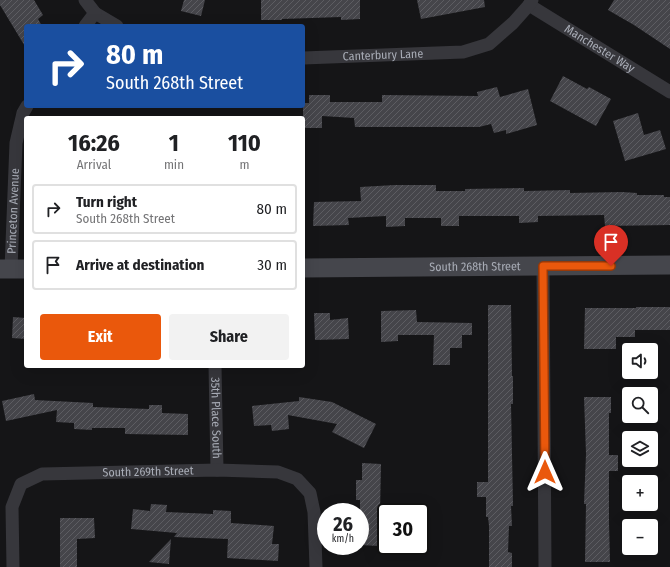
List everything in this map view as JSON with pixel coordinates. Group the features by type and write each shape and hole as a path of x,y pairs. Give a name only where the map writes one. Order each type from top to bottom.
{"street":[{"path":"85,0 95,13 114,24"},
{"name":"Canterbury Lane","path":"305,58 462,52 489,44 513,23 530,3"},
{"name":"Manchester Way","path":"530,3 670,92"},
{"path":"87,24 95,13"},
{"name":"Princeton Avenue","path":"12,269 16,143 23,113 26,108"},
{"path":"543,266 545,567"},
{"name":"South 268th Street","path":"305,268 670,266"},
{"name":"35th Place South","path":"214,368 217,470"},
{"name":"South 269th Street","path":"13,567 12,507 21,484 42,474 217,470 278,472 296,479 310,493 314,512 316,567"}],"building":[{"path":"0,0 34,0 43,15 38,19 41,24 24,24 24,45 0,5"},
{"path":"184,0 205,0 201,16 181,11"},
{"path":"261,0 360,0 360,19 341,20 341,17 261,20"},
{"path":"417,0 484,0 485,7 421,19"},
{"path":"614,0 670,0 670,49 608,10"},
{"path":"563,76 587,89 589,87 611,99 596,126 550,101"},
{"path":"497,87 500,97 528,89 537,125 506,134 506,130 494,133 491,124 479,127 355,127 354,118 322,116 322,128 305,128 303,108 305,108 305,103 309,103 309,95 330,95 330,102 382,102 382,95 478,96 477,92"},
{"path":"638,113 644,135 660,130 666,149 625,161 613,121"},
{"path":"436,185 436,191 524,188 524,191 570,190 570,193 622,192 637,193 637,195 664,195 664,197 670,197 670,225 605,226 604,215 538,216 538,222 519,223 519,216 459,216 459,226 441,226 441,218 405,218 405,226 386,227 386,216 348,218 349,225 313,226 314,202 361,201 360,187"},
{"path":"488,305 511,305 513,376 513,404 511,404 513,506 511,506 512,526 509,526 508,552 512,553 512,567 489,567 489,526 488,517 486,517 486,497 477,497 477,482 488,482"},
{"path":"670,307 670,330 635,330 635,337 616,337 616,349 584,349 585,308"},
{"path":"416,310 417,322 472,323 472,335 462,335 462,348 450,348 450,365 433,365 434,335 398,335 398,341 381,342 381,311"},
{"path":"314,313 330,313 330,320 348,318 349,339 315,340"},
{"path":"13,317 24,318 24,339 12,338"},
{"path":"34,394 35,400 93,403 93,407 149,409 149,405 162,405 162,413 188,414 188,435 125,434 125,428 92,428 92,430 74,429 74,423 56,422 57,410 6,421 2,401"},
{"path":"299,397 332,402 376,424 364,448 332,432 337,424 288,415 289,429 272,431 271,425 254,426 252,406 299,401"},
{"path":"584,397 611,397 611,413 609,413 609,455 618,455 618,471 609,471 610,562 585,562 586,504 584,504 586,454"},
{"path":"362,463 381,464 380,503 377,503 377,546 369,546 369,503 360,503 360,500 356,500 356,480 362,480"},
{"path":"151,504 167,505 166,512 213,514 213,510 231,511 231,523 274,526 272,544 279,544 278,561 227,558 228,539 174,537 177,533 131,529 133,509 150,511"},
{"path":"60,518 94,518 95,538 77,539 77,567 60,567"},
{"path":"171,539 169,564 149,562"}],"route":[{"path":"545,472 543,266 611,266"}]}
